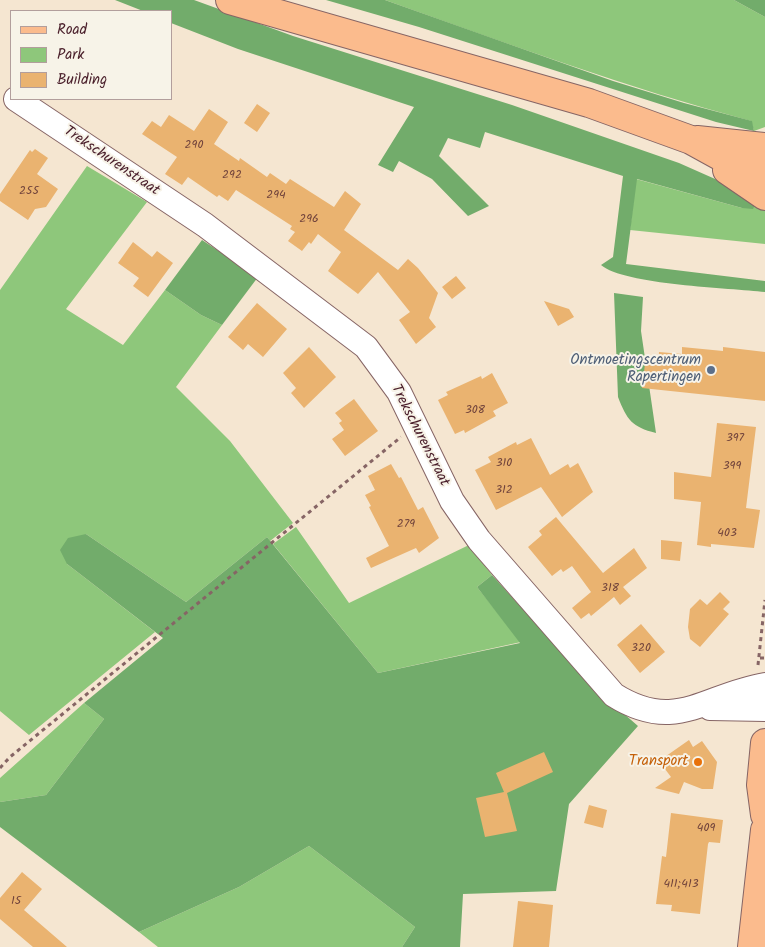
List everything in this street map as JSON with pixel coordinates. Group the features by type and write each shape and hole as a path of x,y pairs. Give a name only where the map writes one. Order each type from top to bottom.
{"main road":[{"path":"230,0 589,103 691,140 731,162 765,172"},
{"path":"691,140 761,143"},
{"path":"691,140 738,179 765,196"},
{"path":"765,742 760,785 765,815"},
{"path":"752,947 765,830"}],"street":[{"name":"Trekschurenstraat","path":"17,100 204,225 366,347 398,392 452,501 480,540 602,683 620,698 644,710 678,712 699,708 749,688 765,685"},
{"name":"Trekschurenstraat","path":"699,708 765,709"}],"path":[{"path":"0,768 10,757 415,426"},
{"path":"765,600 763,650 760,658 765,658"}],"green space":[{"path":"115,0 194,0 293,36 512,105 679,163 758,198 753,209 742,208 637,179 626,264 765,281 765,292 654,281 613,272 601,265 613,257 623,176 485,132 480,148 448,138 439,156 489,206 468,216 432,179 399,161 393,172 378,165 414,107 238,49 172,23 172,10 140,10"},
{"path":"326,0 385,0 613,81 684,103 752,121 754,131 716,122 419,27"},
{"path":"385,0 734,0 765,17 765,127 754,131 751,121 613,80"},
{"path":"734,0 765,0 765,17"},
{"path":"87,166 147,202 66,309 123,345 165,290 201,315 222,325 176,387 230,441 293,523 270,541 267,537 186,602 86,534 67,564 155,632 29,735 0,711 0,290"},
{"path":"636,179 742,208 758,198 765,204 765,244 630,230"},
{"path":"202,240 258,277 222,325 201,315 165,290"},
{"path":"614,293 643,297 641,331 656,433 641,428 631,421 618,397"},
{"path":"296,527 349,603 469,545 492,575 477,587 521,642 378,673 273,544"},
{"path":"86,534 186,602 267,537 378,673 520,643 477,587 492,575 593,687 638,726 569,804 556,891 463,894 460,947 402,947 415,927 309,846 239,887 139,932 0,827 0,802 46,795 104,719 84,703 163,638 67,564 60,550 68,538"},
{"path":"84,703 104,719 46,795 0,802 0,778"},
{"path":"309,846 415,927 402,947 158,947 139,932 239,887"}],"building":[{"path":"257,104 270,113 257,132 244,123"},
{"path":"209,109 228,122 214,144 239,161 240,158 267,177 270,173 286,184 290,179 334,207 345,191 361,204 344,230 398,270 408,259 418,268 438,293 429,318 436,327 416,344 399,320 410,312 378,272 358,294 328,271 341,252 318,234 311,244 309,242 302,251 288,241 295,232 290,229 292,226 236,190 228,201 219,195 217,197 188,177 182,185 165,174 177,157 142,134 152,121 161,127 169,115 194,131"},
{"path":"35,149 48,158 37,174 58,189 46,207 35,209 28,220 0,201 0,194 30,150 32,152"},
{"path":"133,242 152,257 157,251 173,263 148,297 133,286 139,278 118,263"},
{"path":"456,276 466,288 452,299 442,287"},
{"path":"544,301 569,309 574,317 558,326"},
{"path":"257,303 287,329 263,357 248,344 243,350 228,337"},
{"path":"309,347 336,377 304,408 291,393 296,388 283,373"},
{"name":"Ontmoetingscentrum Rapertingen","path":"682,347 723,351 723,347 765,352 765,401 642,388 645,364 658,365 659,352 682,354"},
{"path":"492,373 508,403 493,411 496,416 465,433 464,430 455,434 438,400 448,395 446,392 481,376 482,379"},
{"path":"354,399 378,431 345,456 332,439 344,430 339,423 342,421 335,413"},
{"path":"717,423 756,427 746,508 760,510 754,548 711,544 711,547 697,545 701,502 674,499 674,472 711,477"},
{"path":"531,438 550,475 568,464 570,468 578,463 593,492 562,517 541,487 496,510 475,470 491,462 488,457 516,442 517,445"},
{"path":"391,464 399,478 401,477 418,510 423,507 439,538 419,553 416,548 371,568 366,558 389,546 365,495 375,490 368,476"},
{"path":"556,517 603,573 634,548 647,568 623,587 631,596 620,605 614,597 591,616 589,613 581,619 572,608 591,592 572,566 563,572 561,569 552,576 528,547 542,535 539,531"},
{"path":"661,540 682,542 680,561 661,559"},
{"path":"720,592 730,602 723,609 729,614 700,647 690,639 688,627 690,609 700,599 707,605"},
{"path":"641,624 665,652 640,673 617,645"},
{"path":"689,740 693,747 702,741 717,762 713,789 702,789 684,782 679,794 655,788 671,777 659,761"},
{"path":"544,752 553,772 507,793 517,831 485,837 476,798 504,792 496,773"},
{"path":"589,805 607,810 603,828 584,823"},
{"path":"671,813 723,820 720,843 709,842 708,844 700,914 671,911 672,905 656,904 662,856 666,857"},
{"path":"22,872 42,889 24,910 67,947 33,947 0,919 0,898"},
{"path":"518,901 553,905 549,947 513,947"}],"place":[{"name":"Ontmoetingscentrum Rapertingen","path":"711,370"},
{"name":"Transport","path":"698,762"}]}
